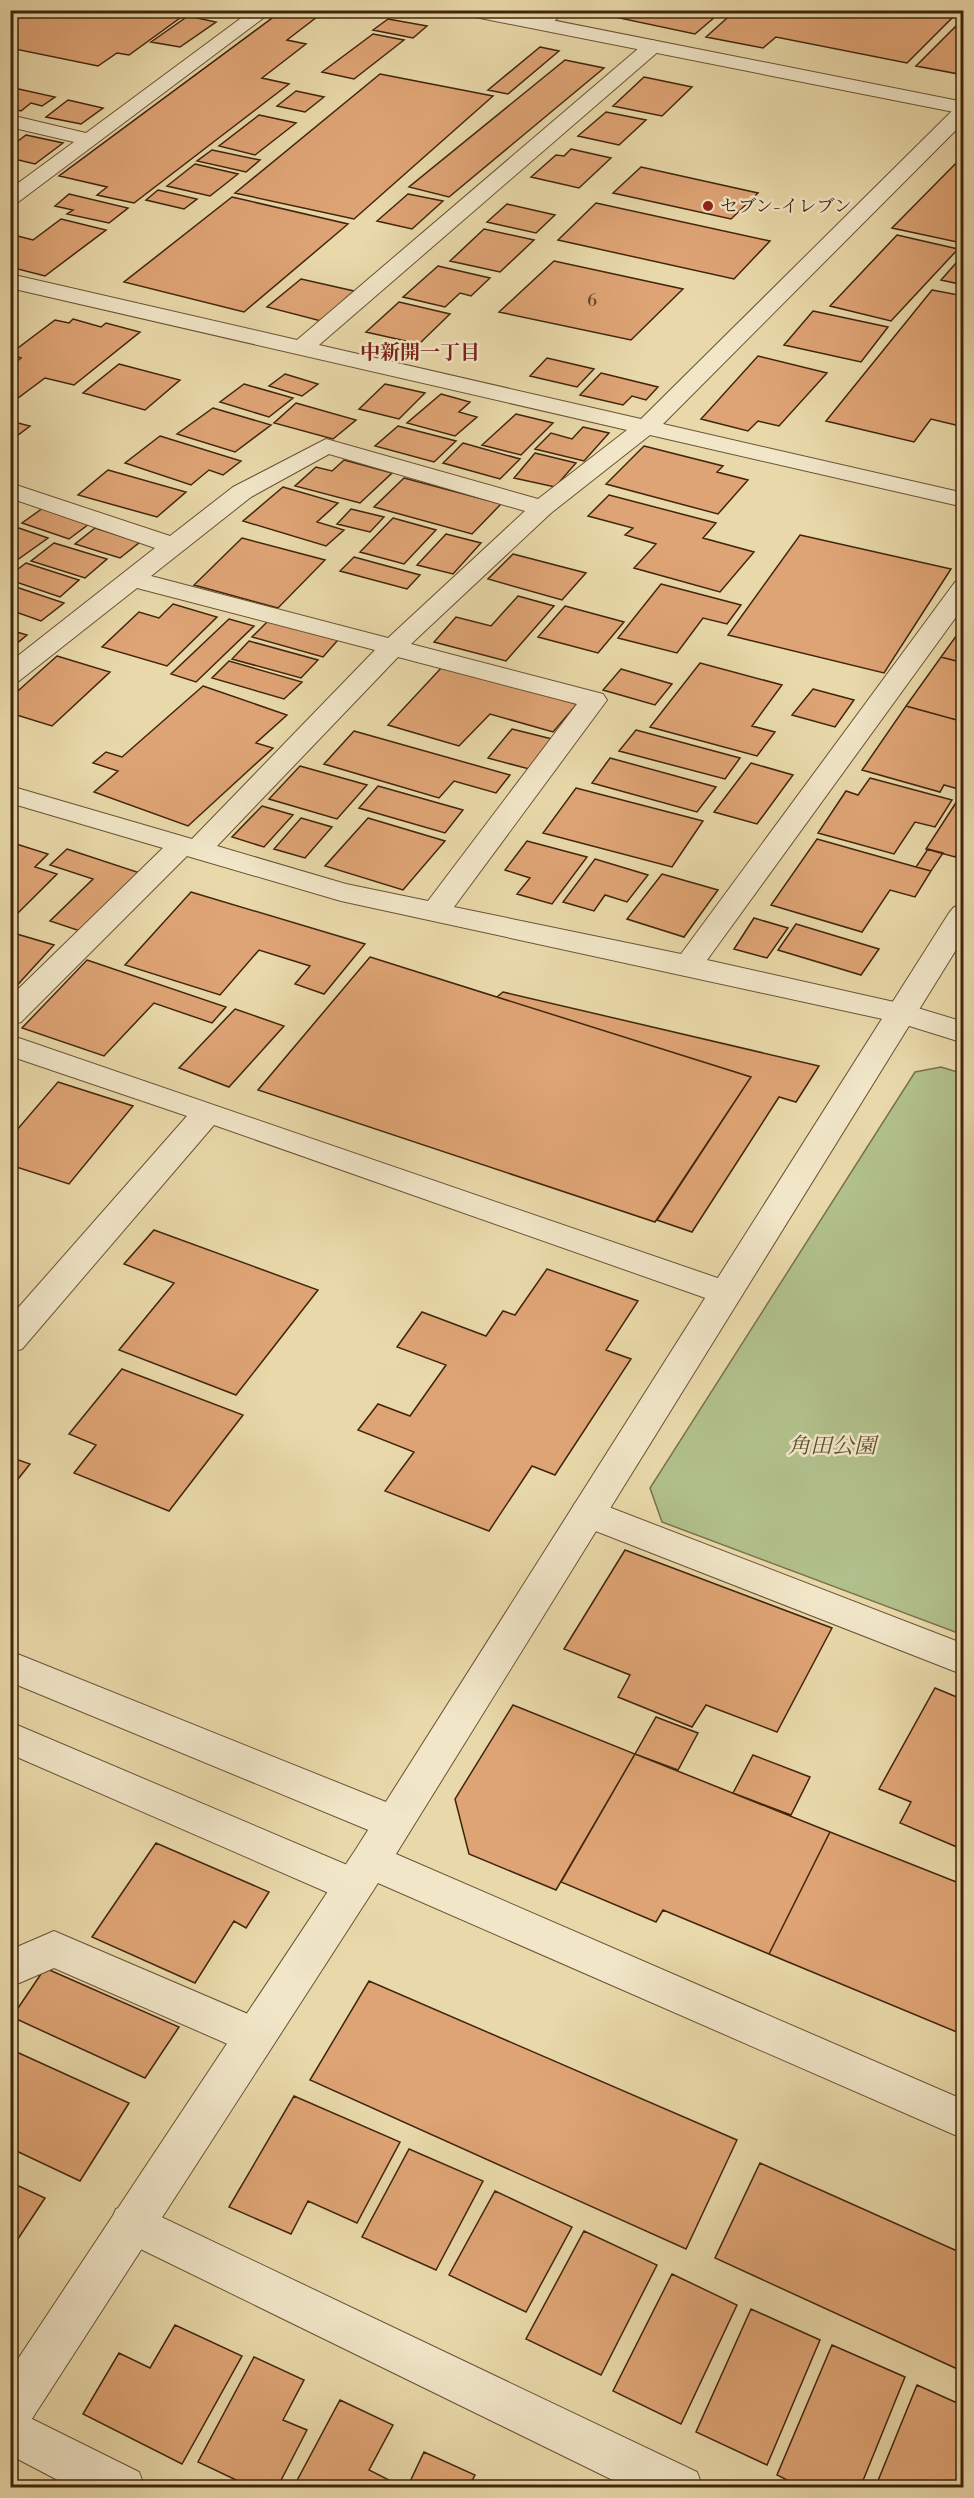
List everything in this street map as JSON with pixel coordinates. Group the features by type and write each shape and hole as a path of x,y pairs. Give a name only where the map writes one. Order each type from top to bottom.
{"street":[{"path":"10,198 265,10"},
{"path":"470,10 963,109"},
{"path":"540,24 557,10"},
{"path":"303,347 652,46"},
{"path":"10,1015 189,848 394,646 542,508 647,426 963,109"},
{"path":"10,121 91,140"},
{"path":"10,281 963,500"},
{"path":"10,675 242,492 326,446 542,508"},
{"path":"10,490 174,546"},
{"path":"133,579 594,700 434,913"},
{"path":"688,965 963,587"},
{"path":"12,796 341,892 688,965 901,1013 963,1033"},
{"path":"10,2412 361,1873 963,913"},
{"path":"10,1045 726,1293"},
{"path":"10,1340 208,1112"},
{"path":"588,1513 963,1660"},
{"path":"10,1666 392,1822"},
{"path":"10,1737 361,1873 963,2120"},
{"path":"10,1969 54,1949 254,2036"},
{"path":"132,2223 680,2487"},
{"path":"10,2430 122,2487"}],"green space":[{"name":"角田公園","path":"941,1067 964,1074 963,1635 662,1522 650,1488 915,1072"}],"building":[{"path":"18,10 191,10 129,55 117,53 98,66 10,48 10,16"},
{"path":"283,10 326,10 287,40 306,44 262,78 289,84 134,203 97,195 107,187 59,176"},
{"path":"594,10 723,10 695,34 591,12"},
{"path":"736,10 960,10 907,63 776,37 763,48 706,37"},
{"path":"188,16 216,22 180,47 151,42"},
{"path":"964,18 964,75 916,66"},
{"path":"388,19 427,26 413,38 373,30"},
{"path":"373,34 404,40 354,79 322,72"},
{"path":"540,47 559,51 508,94 488,90"},
{"path":"565,60 604,68 449,197 409,187"},
{"path":"380,74 493,96 354,219 235,193"},
{"path":"644,77 692,87 662,116 613,106"},
{"path":"14,88 55,97 42,106 31,103 21,111 10,108 10,90"},
{"path":"296,91 324,97 305,112 277,106"},
{"path":"68,100 103,108 81,124 46,117"},
{"path":"606,112 646,120 619,145 578,136"},
{"path":"259,115 296,123 255,155 219,146"},
{"path":"26,135 63,143 35,164 10,158 10,147"},
{"path":"571,149 611,158 579,188 531,177 556,155 564,156"},
{"path":"212,150 260,160 246,172 197,161"},
{"path":"964,155 964,235 957,242 892,228"},
{"path":"195,164 238,174 210,196 167,186"},
{"name":"セブン-イレブン","path":"641,167 758,193 731,219 613,193"},
{"path":"158,190 197,199 184,209 146,200"},
{"path":"69,194 128,208 109,223 67,214 73,210 55,206"},
{"path":"408,194 443,201 412,229 377,221"},
{"path":"232,197 348,224 244,312 124,282"},
{"path":"596,203 770,241 734,279 558,240"},
{"path":"507,204 555,215 536,233 487,222"},
{"path":"61,219 106,230 45,276 10,267 10,234 33,240"},
{"path":"484,229 534,240 500,272 450,261"},
{"path":"897,235 958,249 891,321 830,306"},
{"path":"964,254 964,285 941,280"},
{"path":"554,261 683,289 631,340 499,312"},
{"path":"438,266 490,278 471,296 460,293 445,307 403,297"},
{"path":"301,279 354,291 321,321 267,307"},
{"path":"932,290 964,296 964,427 931,419 914,442 826,421"},
{"path":"399,302 450,314 419,344 366,332"},
{"path":"813,311 888,327 861,362 784,345"},
{"path":"73,319 101,327 106,323 140,332 74,385 45,378 10,404 10,367 21,358 10,354 55,320 69,323"},
{"path":"758,356 827,373 779,426 758,421 748,431 701,419"},
{"path":"547,358 594,369 577,387 530,376"},
{"path":"119,364 180,380 145,410 83,393"},
{"path":"601,373 658,387 646,400 632,396 623,405 580,395"},
{"path":"285,374 318,384 302,396 269,386"},
{"path":"244,384 293,398 269,417 220,402"},
{"path":"385,384 425,393 399,419 359,409"},
{"path":"441,394 470,402 459,412 477,417 455,436 407,423"},
{"path":"296,403 356,420 333,439 274,423"},
{"path":"213,408 271,425 235,452 177,434"},
{"path":"516,414 553,423 521,455 482,445"},
{"path":"10,421 30,426 10,441"},
{"path":"398,426 456,441 434,462 375,446"},
{"path":"583,427 609,433 584,461 535,449 551,433 572,439"},
{"path":"160,436 241,461 223,475 209,470 191,485 125,463"},
{"path":"463,443 520,459 500,479 443,463"},
{"path":"644,446 723,466 717,472 748,480 718,514 606,484"},
{"path":"535,453 576,463 555,487 514,478"},
{"path":"344,460 392,473 360,503 295,486 316,467 332,471"},
{"path":"108,470 186,492 157,517 78,495"},
{"path":"404,478 501,504 472,534 374,507"},
{"path":"283,487 338,503 317,522 344,530 326,546 243,521"},
{"path":"609,495 716,523 703,538 754,552 720,592 634,568 656,544 625,535 633,528 588,516"},
{"path":"43,508 89,524 69,539 22,523"},
{"path":"351,509 384,517 370,532 337,524"},
{"path":"393,518 436,530 404,564 360,552"},
{"path":"10,525 48,538 13,563 10,562"},
{"path":"95,528 140,542 120,558 75,544"},
{"path":"446,534 481,543 453,574 417,565"},
{"path":"800,535 951,569 884,673 728,635"},
{"path":"242,538 325,560 278,608 194,585"},
{"path":"54,543 107,559 85,578 31,561"},
{"path":"513,554 586,573 562,600 488,579"},
{"path":"354,557 420,575 407,589 340,571"},
{"path":"26,563 79,580 60,597 10,580 10,575"},
{"path":"661,584 741,605 727,624 703,618 677,653 618,638"},
{"path":"10,585 64,603 41,621 10,610"},
{"path":"518,596 554,606 506,661 434,642 456,617 491,626"},
{"path":"173,604 217,617 167,666 102,647 139,612 159,618"},
{"path":"565,606 624,622 598,653 538,637"},
{"path":"229,619 254,626 196,682 171,674"},
{"path":"268,621 338,640 323,657 252,637"},
{"path":"964,625 964,663 941,657"},
{"path":"10,630 27,635 10,649"},
{"path":"249,641 318,660 301,678 232,659"},
{"path":"57,656 110,672 52,726 10,713 10,698"},
{"path":"941,657 964,663 964,722 906,706"},
{"path":"229,661 302,682 284,699 212,678"},
{"path":"700,663 782,685 752,726 775,732 757,756 650,727"},
{"path":"443,666 577,704 553,732 490,714 459,746 388,725"},
{"path":"621,669 672,684 655,705 603,690"},
{"path":"203,686 287,715 256,743 273,748 188,826 94,792 118,771 93,763 106,752 122,757"},
{"path":"813,689 854,700 835,727 792,715"},
{"path":"906,706 964,722 964,781 958,789 944,785 940,792 862,770"},
{"path":"512,729 552,739 529,769 488,758"},
{"path":"636,730 740,758 725,779 619,751"},
{"path":"354,731 510,775 496,793 454,781 439,798 324,764"},
{"path":"610,758 716,787 697,812 592,783"},
{"path":"751,763 793,775 757,824 714,812"},
{"path":"300,766 367,785 337,819 269,799"},
{"path":"870,778 952,800 935,827 915,822 894,854 818,833 846,791 858,795"},
{"path":"378,786 463,810 445,833 359,808"},
{"path":"576,788 703,821 672,867 543,833"},
{"path":"959,798 964,800 964,843 955,857 926,849"},
{"path":"262,806 293,815 264,847 232,837"},
{"path":"301,818 332,827 305,858 274,849"},
{"path":"368,818 445,841 403,890 325,866"},
{"path":"817,839 931,871 915,897 890,890 862,932 771,905"},
{"path":"527,841 587,857 552,904 517,894 530,878 505,870"},
{"path":"10,842 48,854 35,867 57,874 13,918 10,917"},
{"path":"67,849 140,873 83,932 50,921 93,879 50,865"},
{"path":"928,849 943,853 931,871 916,867"},
{"path":"595,859 648,875 627,902 605,895 594,911 563,902"},
{"path":"662,874 718,890 684,937 627,919"},
{"path":"191,892 365,944 324,994 295,984 310,966 259,950 220,995 125,965"},
{"path":"754,918 788,928 767,958 734,949"},
{"path":"796,924 879,949 861,975 778,950"},
{"path":"10,932 54,945 10,993"},
{"path":"370,957 751,1077 655,1222 258,1090"},
{"path":"87,960 226,1007 212,1023 154,1003 104,1056 22,1028"},
{"path":"503,992 819,1066 796,1102 779,1097 692,1232 657,1220 751,1077 497,997"},
{"path":"235,1009 284,1026 229,1087 179,1068"},
{"path":"58,1082 133,1106 69,1184 10,1165 10,1138"},
{"path":"154,1230 318,1290 236,1395 119,1350 174,1283 124,1264"},
{"path":"547,1269 638,1301 606,1350 631,1359 555,1475 532,1466 489,1531 385,1491 414,1452 358,1430 378,1404 410,1416 446,1365 397,1347 422,1312 486,1336 503,1311 515,1315"},
{"path":"122,1369 243,1415 169,1511 74,1473 96,1445 69,1434"},
{"path":"10,1457 30,1464 10,1489"},
{"path":"625,1550 832,1628 777,1732 706,1705 692,1727 618,1697 630,1675 564,1649"},
{"path":"935,1688 964,1700 964,1850 900,1823 911,1802 879,1789"},
{"path":"513,1705 635,1754 556,1890 469,1854 455,1799"},
{"path":"656,1717 698,1733 678,1770 635,1754"},
{"path":"635,1754 830,1832 769,1954 663,1910 656,1922 561,1882"},
{"path":"753,1755 810,1777 791,1815 733,1793"},
{"path":"830,1832 964,1885 964,2035 769,1954"},
{"path":"156,1843 269,1892 246,1928 234,1921 195,1983 92,1937"},
{"path":"45,1968 179,2027 145,2078 12,2017"},
{"path":"369,1981 737,2140 686,2249 310,2080"},
{"path":"10,2049 129,2103 80,2181 10,2148"},
{"path":"294,2096 400,2142 357,2223 308,2201 291,2234 229,2207"},
{"path":"409,2149 483,2181 436,2270 362,2237"},
{"path":"760,2163 964,2254 964,2372 715,2258"},
{"path":"10,2182 45,2198 10,2251"},
{"path":"495,2191 572,2227 526,2312 449,2275"},
{"path":"584,2231 657,2265 601,2375 526,2339"},
{"path":"672,2274 737,2305 681,2424 613,2391"},
{"path":"751,2309 820,2340 767,2465 696,2432"},
{"path":"175,2325 242,2356 182,2464 83,2414 119,2353 150,2368"},
{"path":"832,2345 905,2377 860,2488 803,2488 777,2475"},
{"path":"254,2357 304,2380 283,2420 307,2430 277,2488 253,2488 198,2462"},
{"path":"917,2385 964,2406 964,2460 953,2488 875,2488"},
{"path":"340,2400 393,2425 369,2470 395,2483 393,2488 293,2488"},
{"path":"424,2452 475,2475 468,2488 407,2488"}],"place":[{"name":"セブン-イレブン","path":"708,206"}],"district":[{"name":"中新開一丁目","path":"420,352"}]}
